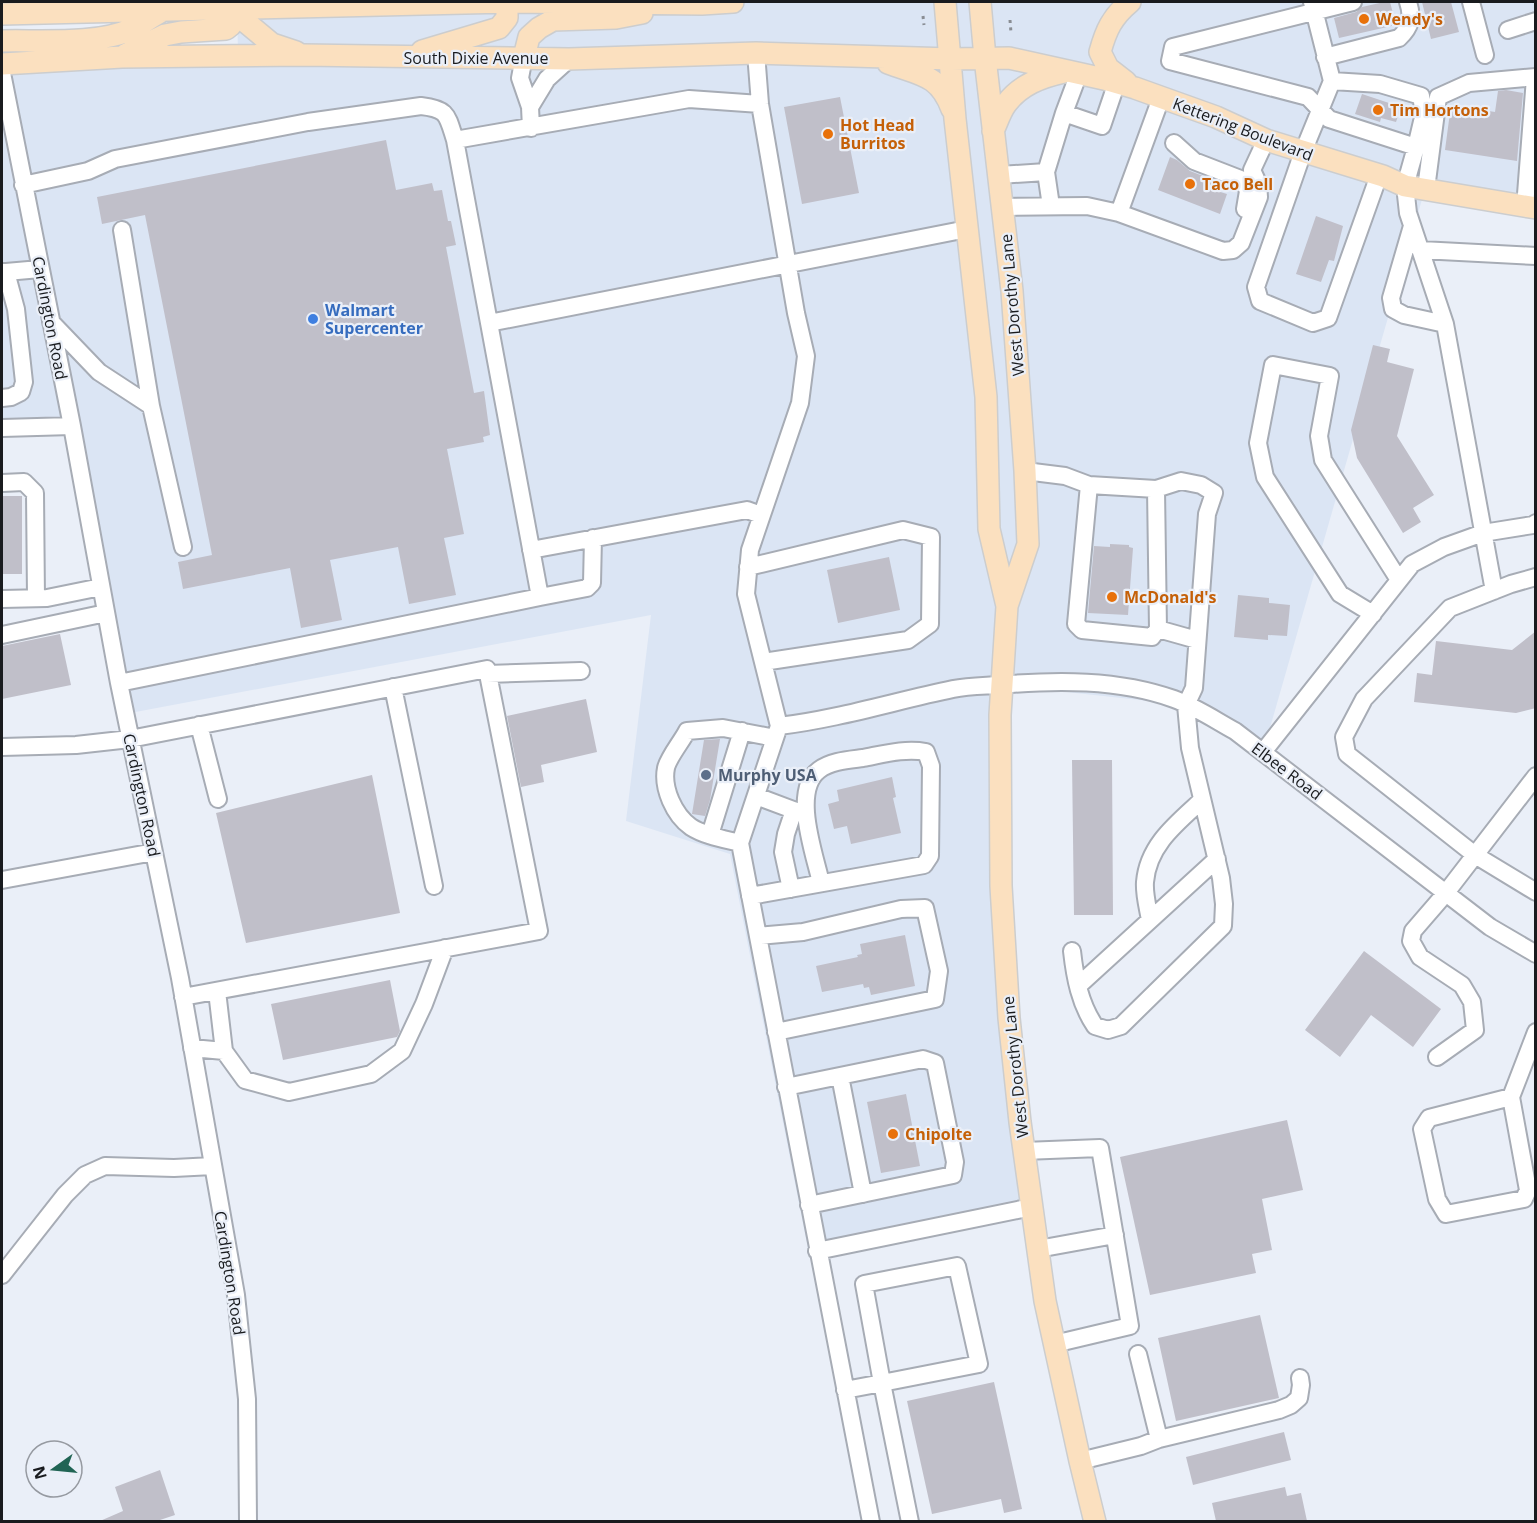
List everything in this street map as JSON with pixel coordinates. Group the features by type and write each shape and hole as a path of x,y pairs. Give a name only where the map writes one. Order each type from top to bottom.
{"main road":[{"path":"2,14 160,11 234,5 507,2 702,4 733,2"},
{"path":"402,57 500,28 507,18 507,2"},
{"name":"West Dorothy Lane","path":"945,2 955,119 986,397 989,529 1007,606"},
{"name":"West Dorothy Lane","path":"980,2 1012,291 1028,544 1007,606 1001,685 1003,922 1009,1018 1024,1151 1054,1344 1095,1521"},
{"path":"1123,82 1108,68 1100,52 1106,29 1121,9 1130,2"},
{"path":"524,57 529,37 553,20 616,18 702,4"},
{"path":"234,5 248,24 272,44 304,56"},
{"path":"122,57 165,34 226,30 231,25 234,5"},
{"path":"2,41 91,39 112,36 132,29 160,11"},
{"name":"South Dixie Avenue","path":"2,64 122,57 568,58 756,53 951,59"},
{"path":"871,57 935,80 946,93 955,119"},
{"name":"Kettering Boulevard","path":"951,59 1009,58 1123,82 1216,117 1266,140 1415,187 1530,207"},
{"path":"993,132 1005,105 1033,81 1044,76 1074,72"}],"street":[{"path":"1353,2 1313,6 1173,47 1170,61 1308,97 1329,119 1410,145"},
{"path":"1325,57 1399,38 1408,30 1412,14 1408,2"},
{"path":"1472,2 1485,55"},
{"path":"1313,6 1325,57 1337,81"},
{"path":"1508,30 1536,21"},
{"path":"756,53 760,104 806,356 800,403 750,550 746,594 777,732 740,843 808,1205 871,1521"},
{"path":"524,57 520,78 530,107 531,128"},
{"path":"530,107 547,79 568,58"},
{"path":"1051,206 1046,172 1074,72"},
{"name":"Cardington Road","path":"2,73 72,426 119,683 183,997 236,1295 247,1399 248,1521"},
{"path":"1494,591 1445,324 1408,213 1438,97 1468,83 1535,78 1530,207"},
{"path":"1337,81 1321,110 1304,152 1256,287 1260,302 1313,323 1328,318 1380,175"},
{"path":"1337,81 1380,84 1421,96 1424,113 1410,145 1415,187"},
{"path":"1064,113 1102,126 1123,82"},
{"path":"1119,213 1161,98"},
{"path":"454,140 690,99 760,104"},
{"path":"23,185 88,171 115,159 308,122 421,106 438,108 447,115 454,140 540,597"},
{"path":"1002,207 1087,207 1119,213 1222,252 1233,250 1241,243 1259,197 1258,183 1252,170 1148,134"},
{"path":"1252,170 1266,140"},
{"path":"1174,143 1194,161 1243,180 1248,191 1247,205 1230,242 1202,244"},
{"path":"999,175 1046,172"},
{"path":"1412,226 1392,292 1393,309 1404,315 1445,324"},
{"path":"489,324 967,228"},
{"path":"122,230 151,406 183,547"},
{"path":"1421,250 1536,256"},
{"path":"2,398 11,398 21,392 24,382 8,307 4,272 40,269"},
{"path":"51,321 99,372 151,406"},
{"path":"1373,614 1340,594 1265,477 1258,443 1273,365 1330,376 1319,436 1323,460 1399,580"},
{"path":"2,428 72,426"},
{"path":"1025,471 1065,476 1089,485 1156,489 1181,481 1202,485 1214,493 1207,514 1194,688 1186,705 1190,748 1217,859 1224,904 1223,926 1121,1026 1108,1030 1095,1026 1086,1013 1078,986 1072,951"},
{"path":"2,483 24,482 35,493 36,598"},
{"path":"1089,485 1076,624 1082,630 1152,637 1158,629 1156,489"},
{"path":"531,550 747,510 761,516"},
{"path":"1263,752 1412,564 1444,547 1483,533 1536,523"},
{"path":"748,567 903,530 931,537 930,624 908,640 763,662"},
{"path":"119,683 587,588 592,583 593,538"},
{"path":"1536,577 1450,608 1364,699 1344,737 1347,754 1475,855 1536,892"},
{"path":"2,598 36,598 101,587"},
{"path":"2,635 106,613"},
{"path":"1158,629 1197,640"},
{"path":"2,747 76,745 130,739 487,669 539,931 183,997"},
{"path":"488,674 581,671"},
{"name":"Elbee Road","path":"710,835 690,826 675,809 667,790 666,767 687,731 723,728 777,732 955,689 1037,681 1088,683 1124,688 1173,699 1234,731 1490,927 1536,954"},
{"path":"393,687 434,886"},
{"path":"199,725 218,799"},
{"path":"740,843 710,835 742,731"},
{"path":"750,896 791,889 924,865 930,856 931,766 926,752 912,749 832,763 817,771 806,787 800,812 786,834 783,852 791,889"},
{"path":"1437,1057 1474,1030 1472,1002 1462,985 1420,957 1411,941 1413,931 1446,894 1536,776"},
{"path":"756,796 800,812"},
{"path":"1150,920 1144,884 1150,858 1164,835 1202,800"},
{"path":"800,812 822,883"},
{"path":"2,880 154,852"},
{"path":"1078,986 1217,859"},
{"path":"758,936 803,932 901,909 925,908 939,971 935,999 776,1032"},
{"path":"217,991 224,1051 245,1080 289,1092 371,1074 402,1051 424,1004 445,948"},
{"path":"1511,1097 1429,1118 1422,1129 1437,1199 1446,1214 1524,1199 1528,1190 1511,1097 1536,1032"},
{"path":"192,1048 224,1051"},
{"path":"786,1087 923,1059 935,1063 955,1162 953,1174 808,1205"},
{"path":"840,1076 862,1194"},
{"path":"1024,1151 1100,1148 1130,1326 1054,1344"},
{"path":"2,1275 65,1195 85,1175 105,1166 174,1168 213,1166"},
{"path":"818,1251 1032,1207"},
{"path":"1038,1249 1115,1235"},
{"path":"845,1390 882,1383 979,1364 957,1266 864,1284 882,1383 910,1521"},
{"path":"1138,1353 1159,1439"},
{"path":"1080,1461 1279,1410 1291,1405 1299,1398 1300,1378"}],"path":[{"path":"924,16 924,25"},
{"path":"1010,20 1011,33"}],"shaded area":[{"path":"237,2 1535,2 1535,198 1425,189 1263,752 1186,705 1002,685 1024,1151 1032,1207 808,1249 730,854 626,821 651,615 125,714 72,426 2,426 2,60 238,56"}],"building":[{"name":"Wendy's","path":"1390,2 1396,25 1339,38 1334,18 1356,12 1362,7"},
{"path":"1422,2 1451,2 1459,32 1431,39"},
{"path":"1498,91 1523,93 1517,161 1445,150 1451,105 1495,112"},
{"name":"Tim Hortons","path":"1362,94 1401,107 1396,122 1381,118 1380,122 1355,114"},
{"path":"840,97 859,193 802,204 784,107"},
{"name":"Walmart Supercenter","path":"386,140 396,190 432,183 434,191 442,190 448,221 451,221 456,245 446,247 474,393 484,391 490,435 483,437 484,442 447,449 464,534 444,538 456,595 409,604 398,547 330,560 342,620 301,628 290,568 183,589 178,562 212,555 145,215 102,224 97,197"},
{"name":"Taco Bell","path":"1170,157 1190,171 1221,183 1217,191 1227,194 1220,214 1158,190"},
{"path":"1316,216 1343,226 1334,261 1329,260 1321,282 1296,274"},
{"path":"1373,345 1390,349 1387,362 1414,369 1397,436 1434,495 1413,508 1421,522 1403,533 1357,458 1351,430"},
{"path":"2,496 22,496 22,574 2,574"},
{"path":"1110,544 1129,545 1133,548 1128,615 1088,613 1094,546 1110,547"},
{"path":"889,557 900,610 838,623 827,570"},
{"path":"1238,595 1269,598 1269,603 1290,605 1287,636 1268,635 1268,640 1234,637"},
{"path":"1536,631 1536,708 1516,713 1414,702 1417,673 1432,675 1436,641 1512,650"},
{"path":"60,634 71,685 2,699 2,646"},
{"path":"586,699 597,752 541,765 544,782 521,787 507,716"},
{"name":"Murphy USA","path":"720,739 710,800 705,816 692,814 704,740"},
{"path":"1072,760 1112,760 1113,915 1074,915"},
{"path":"372,775 400,913 246,943 216,813"},
{"path":"892,777 896,797 893,798 901,833 851,844 847,826 834,829 828,804 839,801 837,790"},
{"path":"905,935 915,986 871,995 869,987 864,988 863,984 822,992 816,966 858,957 857,955 862,954 860,944"},
{"path":"1364,951 1441,1009 1413,1047 1371,1015 1340,1057 1305,1030"},
{"path":"390,980 400,1031 397,1037 283,1060 271,1004"},
{"name":"Chipolte","path":"906,1094 920,1166 881,1173 867,1102"},
{"path":"1287,1120 1303,1190 1262,1199 1272,1250 1252,1254 1256,1273 1150,1295 1120,1157"},
{"path":"1260,1315 1279,1398 1176,1421 1158,1338"},
{"path":"994,1382 1022,1509 1004,1513 1001,1499 932,1514 907,1401"},
{"path":"1284,1432 1291,1460 1193,1485 1186,1457"},
{"path":"160,1470 175,1515 157,1521 100,1521 123,1511 115,1487"},
{"path":"1285,1487 1287,1496 1301,1493 1307,1521 1216,1521 1212,1503"}],"place":[{"name":"Wendy's","path":"1364,19"},
{"name":"Tim Hortons","path":"1378,110"},
{"name":"Hot Head Burritos","path":"828,134"},
{"name":"Taco Bell","path":"1190,184"},
{"name":"Walmart Supercenter","path":"313,319"},
{"name":"McDonald's","path":"1112,597"},
{"name":"Murphy USA","path":"706,775"},
{"name":"Chipolte","path":"893,1134"}]}
